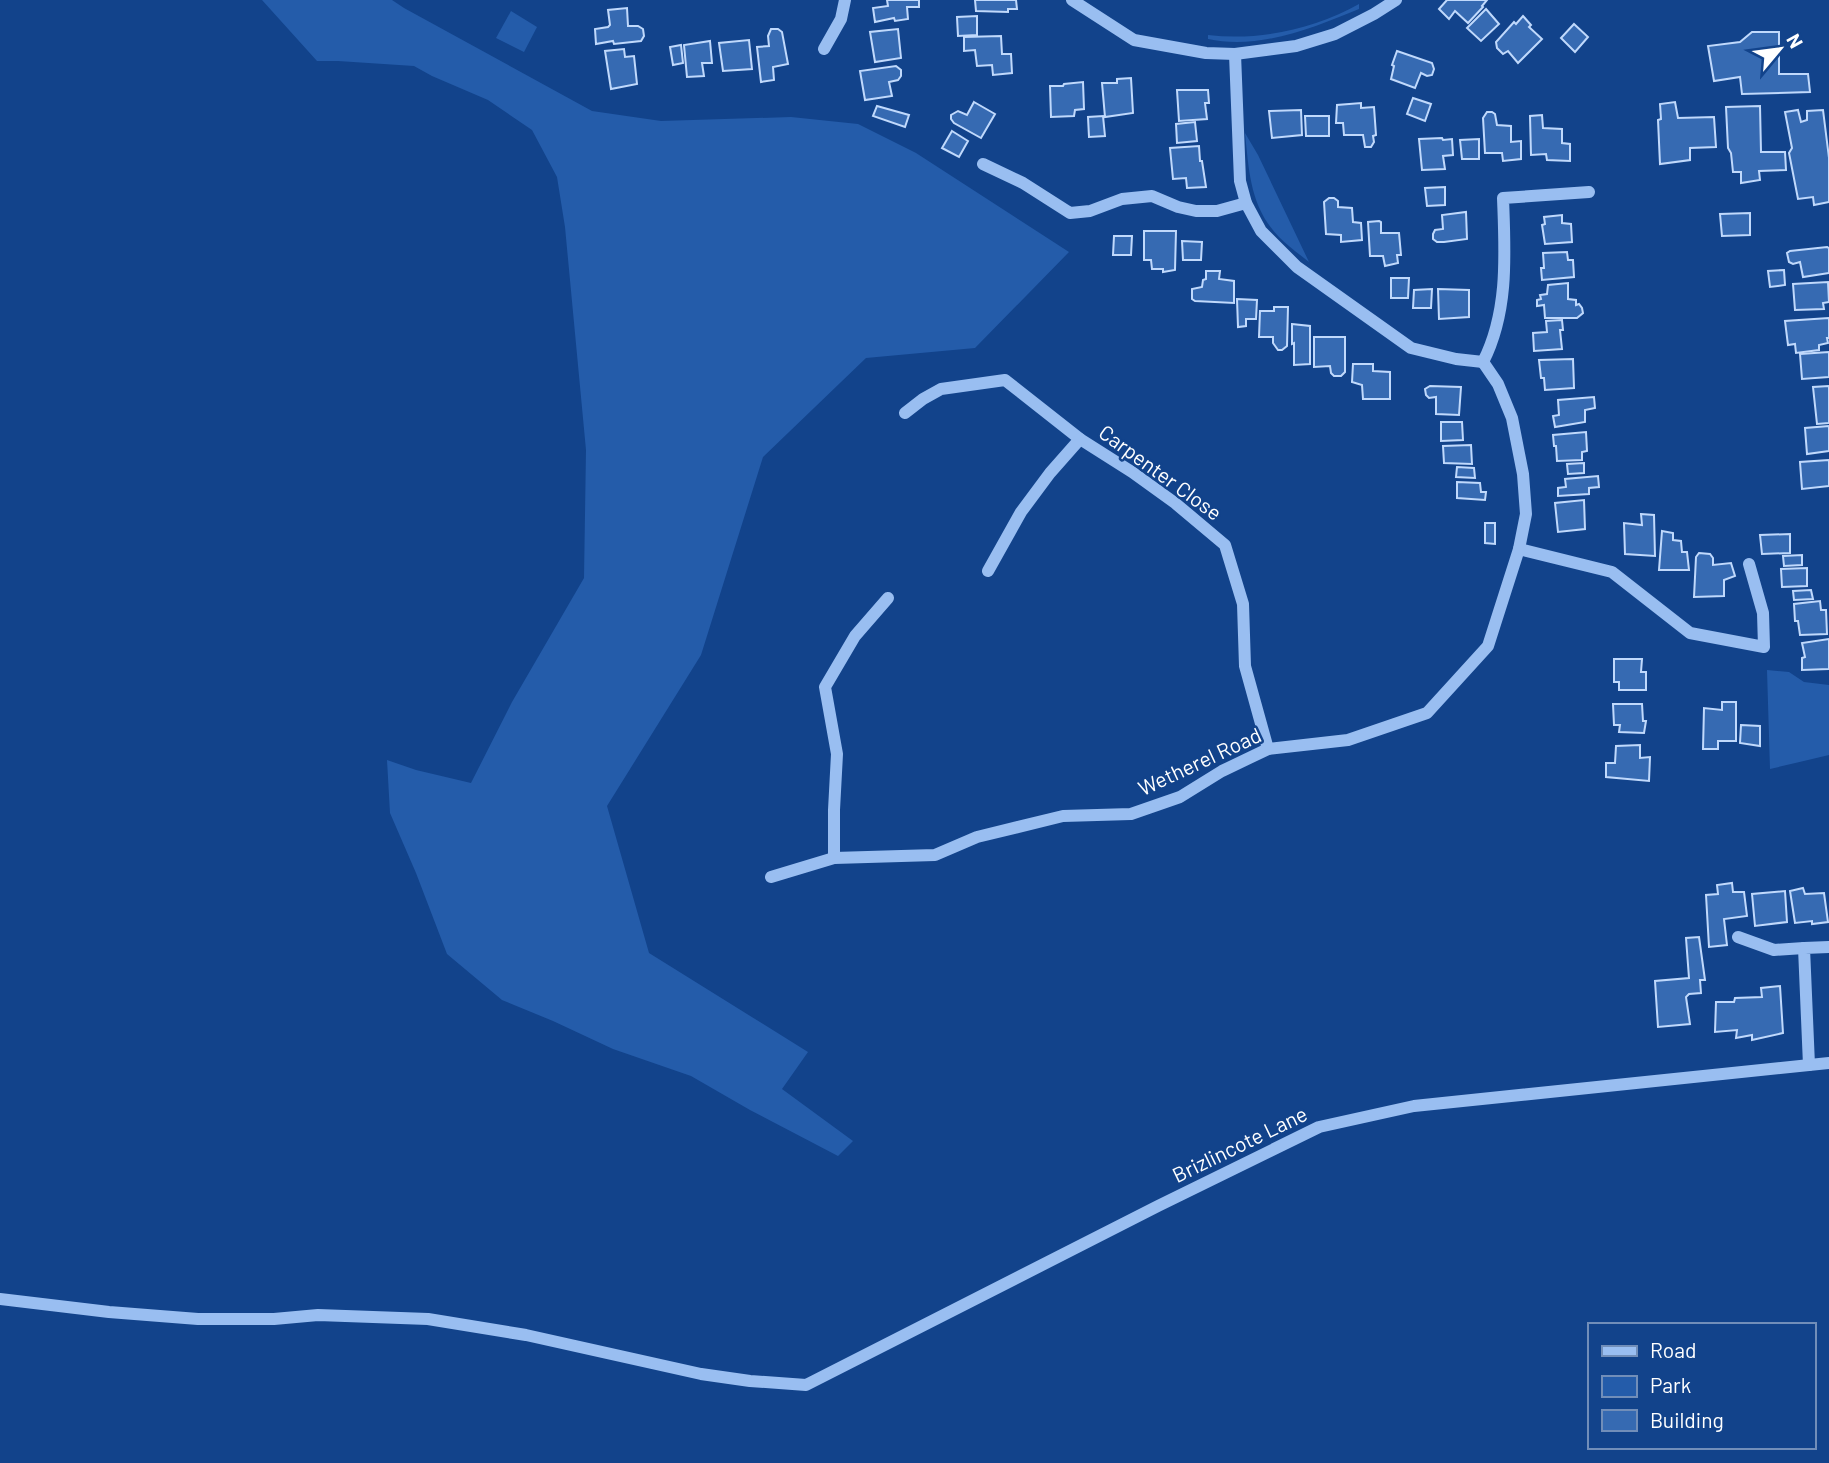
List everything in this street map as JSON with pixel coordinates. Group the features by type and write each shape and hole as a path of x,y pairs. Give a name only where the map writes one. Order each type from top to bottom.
{"street":[{"path":"824,49 841,19 845,0"},
{"path":"1072,0 1134,40 1206,53 1235,54 1296,46 1335,34 1396,0"},
{"path":"1235,54 1240,181 1246,203 1261,231 1297,267 1410,348 1456,359 1483,362 1492,345 1502,301 1506,262 1503,198 1590,192"},
{"path":"983,164 1023,183 1070,213 1090,211 1122,199 1152,196 1196,211 1217,211 1246,203"},
{"name":"Wetherel Road","path":"771,877 834,858 935,855 977,837 1063,816 1131,814 1180,797 1222,771 1268,749 1348,740 1427,713 1488,646 1519,549 1526,514 1523,474 1512,418 1498,384 1483,362"},
{"name":"Carpenter Close","path":"905,413 923,399 941,390 1006,380 1080,439 1175,503 1225,545 1243,604 1245,666 1268,749"},
{"path":"988,571 1021,512 1080,439"},
{"path":"1519,549 1612,572 1690,633 1764,647 1763,613 1749,564"},
{"path":"834,858 837,754 825,687 855,636 888,598"},
{"path":"1738,937 1774,950 1829,947"},
{"path":"1804,948 1809,1065"},
{"name":"Brizlincote Lane","path":"0,1299 198,1319 274,1319 318,1315 428,1319 526,1335 701,1374 806,1385 1158,1206 1319,1128 1413,1106 1829,1063"}],"green space":[{"path":"262,0 392,0 592,111 661,121 791,117 858,124 916,153 1069,252 975,348 866,358 763,457 701,655 607,806 649,953 808,1052 782,1089 853,1141 838,1156 691,1076 613,1049 502,1000 447,954 390,813 387,760 471,783 512,702 584,578 586,450 565,227 557,177 532,130 488,100 414,66 317,61"},
{"path":"1359,4 1359,9 1285,35 1247,42 1208,39 1208,35 1247,36 1286,31 1324,20"},
{"path":"511,11 537,27 524,52 496,38"},
{"path":"1245,133 1309,262 1279,237 1262,213 1253,188"},
{"path":"1767,670 1789,672 1804,682 1829,685 1829,755 1770,769"}],"building":[{"path":"887,0 919,0 919,7 907,7 908,19 895,21 894,18 875,22 873,8 888,6"},
{"path":"975,0 1016,0 1017,9 1008,9 1008,12 976,11"},
{"path":"1447,0 1487,0 1468,23 1455,11 1449,19 1439,9"},
{"path":"627,8 628,26 643,29 644,36 641,41 596,44 595,29 610,25 608,10"},
{"path":"1486,9 1499,24 1481,41 1467,28"},
{"path":"977,16 977,35 958,36 957,17"},
{"path":"1523,16 1531,25 1529,27 1542,39 1518,63 1508,51 1503,54 1497,48 1496,42"},
{"path":"1574,24 1588,37 1575,52 1561,38"},
{"path":"771,29 782,32 788,64 773,67 774,80 761,82 757,47 769,46 768,36"},
{"path":"898,29 901,58 875,62 870,32"},
{"path":"1752,32 1779,32 1779,74 1808,74 1810,92 1742,94 1740,77 1714,81 1708,46 1740,42"},
{"path":"1001,36 1002,54 1011,54 1012,73 993,75 992,65 977,66 975,50 964,51 964,37"},
{"path":"749,40 752,69 723,71 719,43"},
{"path":"710,41 712,63 702,63 704,76 687,77 684,45"},
{"path":"681,45 683,63 673,65 670,47"},
{"path":"624,49 625,57 634,56 637,84 611,89 605,51"},
{"path":"1397,51 1432,63 1432,75 1421,73 1415,88 1391,79"},
{"path":"896,66 901,70 901,76 898,80 889,82 892,96 865,100 860,71"},
{"path":"1131,78 1133,113 1105,117 1102,83 1117,83 1117,79"},
{"path":"1083,82 1084,109 1075,110 1074,116 1051,117 1050,86"},
{"path":"1177,90 1208,90 1209,103 1205,103 1207,119 1179,121"},
{"path":"1413,98 1431,104 1425,121 1407,114"},
{"path":"974,102 995,114 981,138 951,119 951,115 958,111 967,115"},
{"path":"1675,102 1678,118 1714,117 1716,147 1690,148 1690,160 1660,164 1660,104"},
{"path":"1361,103 1361,108 1374,107 1376,135 1373,136 1371,147 1365,147 1363,135 1344,135 1343,123 1336,123 1337,105"},
{"path":"877,106 909,115 905,127 873,116"},
{"path":"1760,106 1761,152 1785,152 1786,170 1759,171 1760,180 1741,183 1741,172 1733,172 1728,148 1726,107"},
{"path":"1301,110 1302,135 1272,138 1269,111"},
{"path":"1798,110 1801,122 1807,120 1807,111 1823,110 1829,158 1829,202 1814,205 1813,197 1798,199 1789,153 1792,148 1785,112"},
{"path":"1487,112 1495,114 1497,125 1511,126 1511,142 1521,141 1521,159 1503,161 1502,153 1485,153 1483,118"},
{"path":"1542,115 1543,128 1562,129 1562,143 1570,144 1570,161 1547,160 1546,154 1531,155 1530,116"},
{"path":"1103,116 1105,136 1089,137 1088,117"},
{"path":"1305,116 1329,116 1329,136 1306,136"},
{"path":"1195,122 1197,141 1177,143 1176,124"},
{"path":"952,131 968,141 959,157 942,148"},
{"path":"1419,139 1452,139 1453,155 1443,156 1445,169 1422,170"},
{"path":"1479,139 1479,159 1462,159 1460,140"},
{"path":"1199,146 1206,187 1187,188 1186,178 1173,179 1170,148"},
{"path":"1445,187 1445,205 1427,206 1425,188"},
{"path":"1329,198 1338,201 1338,207 1352,208 1353,222 1361,223 1362,240 1341,242 1341,235 1326,234 1324,202"},
{"path":"1466,212 1467,239 1437,242 1433,239 1435,230 1443,229 1442,215"},
{"path":"1750,213 1750,235 1722,236 1720,214"},
{"path":"1562,215 1562,223 1571,224 1572,242 1545,244 1542,225 1545,224 1544,217"},
{"path":"1379,221 1381,233 1399,233 1401,255 1397,255 1398,263 1385,266 1383,256 1370,256 1368,222"},
{"path":"1144,231 1176,231 1175,270 1163,272 1163,269 1152,269 1151,260 1144,260"},
{"path":"1114,236 1132,236 1131,255 1113,255"},
{"path":"1182,241 1202,242 1201,260 1183,260"},
{"path":"1827,247 1829,273 1803,277 1800,262 1789,262 1787,253 1790,251"},
{"path":"1567,252 1568,260 1573,260 1574,277 1542,280 1543,253"},
{"path":"1784,270 1785,285 1770,287 1768,271"},
{"path":"1206,271 1220,271 1219,279 1234,281 1234,303 1192,299 1192,289 1202,287"},
{"path":"1391,278 1409,278 1408,298 1391,298"},
{"path":"1828,282 1829,302 1823,303 1824,309 1795,310 1793,284"},
{"path":"1568,283 1568,299 1576,300 1576,305 1579,304 1583,313 1577,318 1545,318 1544,305 1537,306 1540,295 1547,294 1548,285"},
{"path":"1432,289 1431,308 1413,308 1414,290"},
{"path":"1438,289 1469,290 1469,317 1439,319"},
{"path":"1237,299 1257,300 1256,319 1246,319 1246,326 1238,327"},
{"path":"1274,307 1288,307 1287,346 1282,350 1278,350 1273,343 1273,337 1259,337 1260,311 1274,311"},
{"path":"1829,318 1828,343 1819,345 1819,350 1796,353 1795,344 1788,345 1785,321"},
{"path":"1562,320 1562,349 1534,351 1533,333 1547,332 1546,321"},
{"path":"1292,324 1310,326 1310,364 1294,365"},
{"path":"1314,337 1345,337 1345,372 1341,376 1334,376 1330,366 1314,367"},
{"path":"1829,352 1829,377 1802,379 1800,354"},
{"path":"1573,359 1574,388 1545,390 1539,360"},
{"path":"1353,364 1373,364 1373,371 1390,372 1390,399 1363,399 1362,385 1352,382"},
{"path":"1430,386 1461,387 1459,415 1436,414 1436,397 1429,398 1426,395 1425,389"},
{"path":"1829,386 1829,423 1817,424 1813,387"},
{"path":"1594,397 1595,408 1585,410 1585,422 1555,427 1553,416 1559,415 1558,400"},
{"path":"1441,422 1462,422 1463,440 1441,441"},
{"path":"1829,426 1829,451 1807,454 1805,428"},
{"path":"1586,432 1587,451 1582,452 1582,460 1557,461 1553,435"},
{"path":"1471,445 1472,464 1444,463 1443,446"},
{"path":"1829,460 1829,486 1802,489 1800,462"},
{"path":"1584,463 1584,473 1568,474 1567,464"},
{"path":"1457,467 1474,468 1475,478 1456,477"},
{"path":"1598,476 1599,487 1589,488 1589,494 1558,496 1558,488 1566,487 1565,479"},
{"path":"1457,482 1480,483 1481,492 1486,492 1485,500 1457,498"},
{"path":"1584,500 1585,529 1558,532 1555,503"},
{"path":"1641,514 1654,515 1655,556 1625,554 1624,523 1642,525"},
{"path":"1485,523 1495,523 1495,544 1485,543"},
{"path":"1662,531 1673,533 1673,540 1681,541 1682,552 1687,552 1689,570 1659,570"},
{"path":"1790,534 1790,553 1762,554 1760,535"},
{"path":"1699,553 1710,554 1713,565 1731,563 1735,576 1724,580 1724,596 1694,597 1696,557"},
{"path":"1802,555 1802,565 1784,566 1783,556"},
{"path":"1807,568 1807,586 1782,587 1781,569"},
{"path":"1811,590 1813,599 1794,600 1793,591"},
{"path":"1820,601 1821,610 1826,610 1827,634 1800,635 1798,621 1795,621 1794,604"},
{"path":"1829,639 1829,669 1802,670 1802,658 1805,657 1802,643"},
{"path":"1614,659 1642,659 1641,672 1646,672 1646,690 1619,690 1619,682 1614,682"},
{"path":"1722,702 1736,702 1736,741 1718,741 1718,749 1703,749 1704,708 1722,710"},
{"path":"1613,704 1642,704 1643,721 1646,721 1644,733 1619,732 1620,725 1614,725"},
{"path":"1741,725 1760,726 1760,746 1740,743"},
{"path":"1640,745 1640,758 1650,757 1649,781 1606,777 1606,763 1615,763 1616,746"},
{"path":"1732,883 1733,892 1744,892 1747,916 1724,919 1727,945 1709,947 1706,895 1718,894 1717,885"},
{"path":"1803,888 1805,894 1824,893 1828,922 1795,923 1790,891"},
{"path":"1785,891 1787,922 1755,926 1752,894"},
{"path":"1699,937 1705,980 1700,980 1701,993 1689,994 1686,997 1690,1024 1658,1027 1655,981 1689,978 1686,938"},
{"path":"1780,986 1783,1033 1752,1040 1752,1035 1736,1038 1737,1030 1715,1032 1716,1002 1762,997 1761,988"}]}
